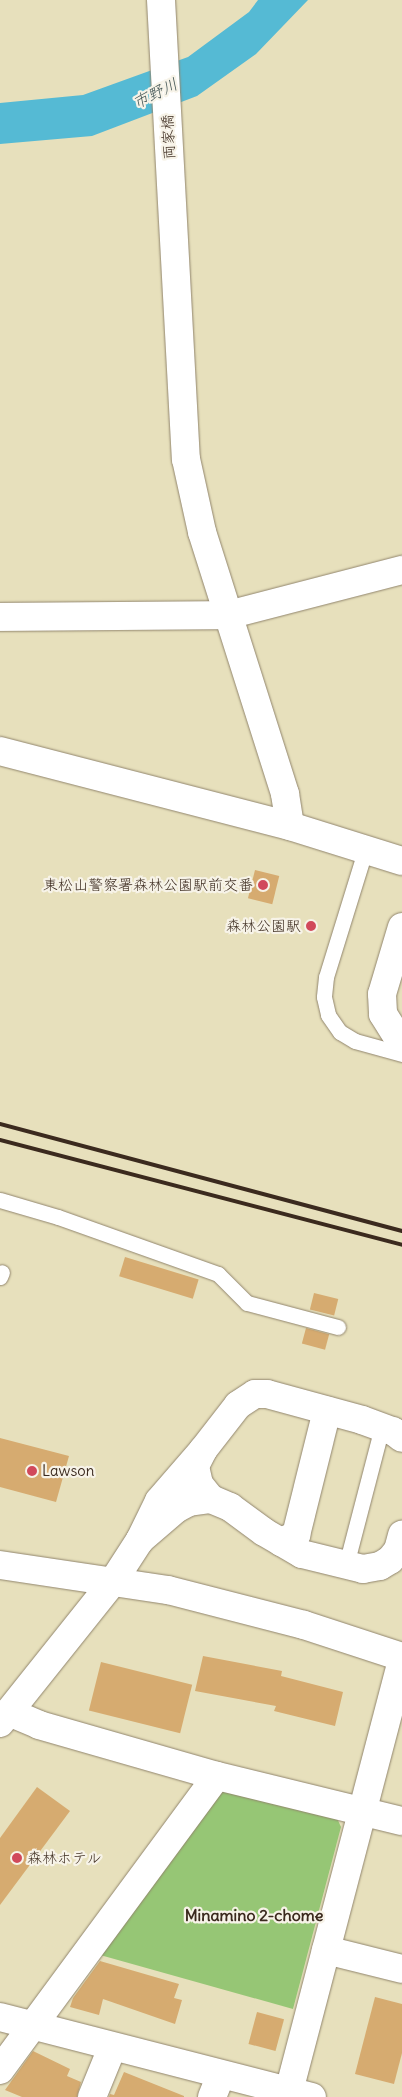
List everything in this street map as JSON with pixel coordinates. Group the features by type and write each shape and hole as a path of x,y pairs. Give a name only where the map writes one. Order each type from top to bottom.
{"street":[{"name":"両家橋","path":"162,7 169,170 186,458 202,532 285,794 290,826"},
{"path":"0,617 228,615 402,570"},
{"path":"0,751 290,826 402,861"},
{"path":"402,927 382,994 384,1014 402,1044"},
{"path":"392,1432 267,1394 255,1394 238,1405 203,1450 159,1501 140,1540 114,1580 4,1717 39,1725 217,1776 402,1821"},
{"path":"281,1542 296,1535 327,1411"},
{"path":"203,1450 195,1466 198,1484 211,1499 230,1507 302,1554 363,1569 380,1566 398,1550 402,1535"},
{"path":"140,1540 176,1509 189,1502 211,1499"},
{"path":"0,1565 114,1580 304,1625 402,1658 326,1950 301,2094 217,2086 112,2048 0,2017"},
{"path":"0,2070 35,2026 217,1776"},
{"path":"326,1950 402,1969"},
{"path":"92,2097 112,2048"}],"lane":[{"path":"365,850 326,977 324,997 328,1015 340,1032 355,1041 402,1054"},
{"path":"0,1200 58,1217 218,1274 247,1303 338,1327"},
{"path":"346,1566 392,1432"}],"green space":[{"path":"226,1787 336,1816 341,1827 293,2009 93,1953"}],"water":[{"name":"市野川","path":"258,0 308,0 256,54 197,96 92,136 0,144 0,103 83,95 188,57 249,12"}],"building":[{"path":"255,870 279,876 272,904 248,898"},
{"path":"125,1257 199,1280 193,1299 119,1276"},
{"path":"314,1293 338,1299 334,1316 310,1309"},
{"path":"306,1328 329,1334 325,1350 302,1343"},
{"name":"Lawson","path":"0,1438 69,1456 56,1502 0,1487"},
{"path":"203,1656 282,1671 281,1676 343,1692 335,1726 274,1711 276,1706 195,1691"},
{"path":"101,1662 192,1685 180,1733 89,1711"},
{"name":"森林ホテル","path":"37,1787 70,1811 0,1905 0,1838"},
{"path":"100,1961 179,1984 174,1998 182,2000 175,2024 103,1999 99,2015 70,2007 73,1998"},
{"path":"375,1997 402,2004 402,2053 394,2084 355,2074"},
{"path":"257,2012 284,2019 276,2051 248,2044"},
{"path":"33,2051 70,2069 67,2076 81,2082 77,2097 22,2097 5,2090"},
{"path":"124,2072 184,2097 109,2097 110,2094 114,2095"}],"railway":[{"path":"0,1124 402,1231"},
{"path":"0,1140 402,1245"}],"place":[{"name":"東松山警察署森林公園駅前交番","path":"263,885"},
{"name":"森林公園駅","path":"311,926"},
{"name":"Lawson","path":"32,1471"},
{"name":"森林ホテル","path":"17,1858"}],"district":[{"name":"Minamino 2-chome","path":"254,1915"}]}
